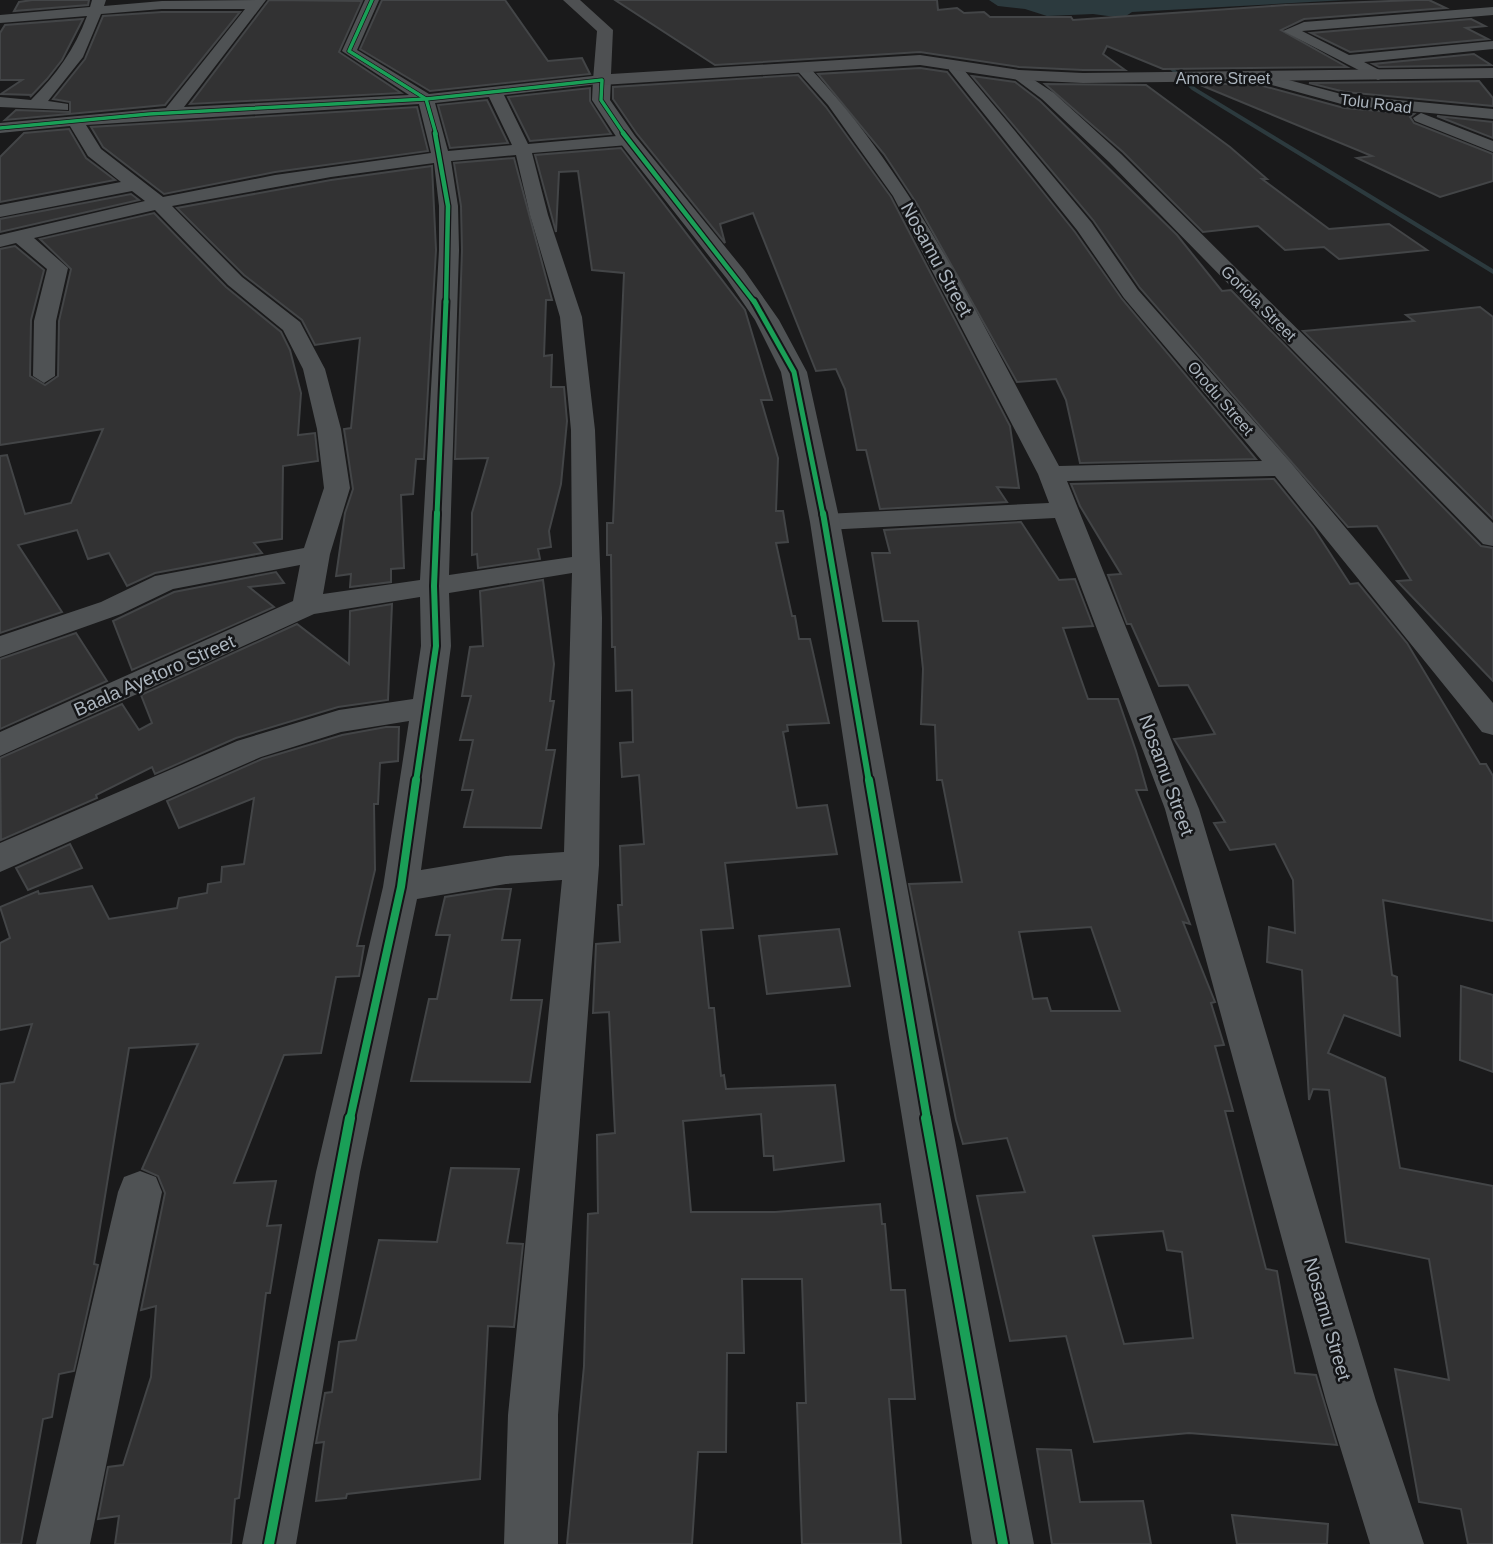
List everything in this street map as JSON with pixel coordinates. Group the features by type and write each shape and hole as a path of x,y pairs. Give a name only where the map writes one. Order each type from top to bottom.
{"main road":[{"path":"571,0 605,30 602,78"},
{"path":"602,4 626,34"},
{"name":"Amore Street","path":"602,78 649,65 801,67 909,60 934,61 954,67 1019,75 1136,78 1493,73"}],"street":[{"path":"269,1544 338,1172 401,887 436,646 434,586 447,272 452,235 443,157 426,99 348,51 372,0"},
{"path":"171,113 256,3"},
{"path":"1,20 97,6 256,3"},
{"path":"35,105 55,86 87,41 97,6"},
{"path":"1378,75 1290,31 1304,26 1493,11"},
{"path":"1349,60 1493,45"},
{"name":"Nosamu Street","path":"801,67 834,102 902,196 1051,474 1062,510 1182,809 1348,1388 1398,1544"},
{"name":"Orodu Street","path":"954,67 1084,226 1131,294 1282,468 1493,724"},
{"name":"Goriola Street","path":"1019,75 1048,96 1115,158 1493,538"},
{"path":"0,128 149,114 426,99 495,93 602,78 601,100 628,140 736,275 767,320 794,372 825,523 912,1038 1003,1544"},
{"name":"Tolu Road","path":"1262,78 1345,100 1493,114"},
{"path":"495,93 523,150 539,215 571,317 583,430 587,618 581,865 533,1415 531,1544"},
{"path":"0,102 149,114"},
{"path":"1408,108 1424,121 1493,146"},
{"path":"76,122 94,152 158,202 235,281 292,327 314,369 329,429 337,488 316,554 307,606"},
{"path":"9,239 158,202 263,182 443,157 628,140"},
{"path":"0,211 134,185"},
{"path":"9,239 58,268 47,295 44,314 44,376"},
{"path":"1051,474 1282,468"},
{"path":"825,523 1062,510"},
{"path":"0,647 111,608 165,582 316,554"},
{"name":"Baala Ayetoro Street","path":"0,745 307,606 585,563"},
{"path":"0,858 249,749 339,721 426,708"},
{"path":"401,887 506,870 581,865"},
{"path":"63,1544 141,1192"}],"shaded area":[{"path":"989,0 1346,0 1132,12 1123,18 1093,14 1047,16 1025,9 998,6"}],"building":[{"path":"89,0 88,5 14,11 19,2"},
{"path":"269,0 362,1 339,52 401,93 190,104"},
{"path":"382,0 505,0 548,61 582,58 590,74 430,91 360,49"},
{"path":"615,0 937,0 938,10 957,8 964,13 984,12 990,17 1071,17 1073,20 1286,5 1416,0 1429,0 1446,8 1304,19 1281,30 1347,67 1163,69 1107,46 1103,54 1125,70 1083,70 1019,67 920,52 715,65"},
{"path":"162,12 240,12 165,105 5,120 16,110 70,112 70,102 53,99 85,59 103,16"},
{"path":"83,19 62,60 32,95 1,94 22,80 0,80 0,33 5,25"},
{"path":"1471,19 1485,26 1466,28 1488,39 1350,52 1311,33"},
{"path":"1474,54 1491,65 1379,67 1373,64"},
{"path":"920,68 947,72 1075,232 1122,299 1256,459 1080,463 1066,400 1056,379 1017,382 917,204 884,154 818,74"},
{"path":"798,75 826,107 891,197 1010,426 1019,488 997,487 1007,502 880,509 866,450 857,450 845,389 836,369 816,371 753,213 720,224 725,243 637,134 613,99 613,87"},
{"path":"972,76 1015,82 1040,101 1177,235 1222,291 1231,290 1481,546 1493,548 1493,681 1397,581 1411,580 1377,526 1348,527 1140,288 1093,220"},
{"path":"1479,81 1493,98 1493,106 1345,92 1309,83"},
{"path":"1045,84 1146,85 1230,147 1267,179 1262,179 1329,229 1389,224 1427,250 1339,259 1324,247 1285,250 1258,226 1203,232 1123,152"},
{"path":"1198,84 1256,84 1344,108 1414,114 1410,117 1414,123 1493,154 1493,181 1440,197 1357,158 1372,156"},
{"path":"590,88 590,101 611,134 530,141 508,97"},
{"path":"487,100 508,143 450,148 438,105"},
{"path":"417,107 428,151 275,172 164,194 103,147 91,127"},
{"path":"1437,116 1493,122 1493,138"},
{"path":"69,129 86,158 115,180 0,202 0,157 24,133"},
{"path":"621,148 745,310 772,400 761,400 778,458 776,511 783,511 788,542 776,543 799,639 810,639 829,723 787,725 788,731 783,732 797,808 827,805 837,854 725,863 733,928 701,930 709,1008 714,1008 721,1076 724,1075 726,1089 835,1085 844,1161 774,1170 773,1156 764,1156 761,1114 683,1121 691,1212 775,1212 880,1204 882,1224 885,1224 891,1290 905,1290 915,1399 889,1399 901,1544 802,1544 797,1403 806,1403 802,1279 742,1279 744,1353 727,1353 726,1452 698,1452 692,1544 567,1544 584,1366 588,1214 598,1213 597,1135 615,1133 609,1012 593,1013 596,944 620,942 620,846 644,844 639,775 622,777 620,743 633,742 632,690 616,691 615,647 612,647 611,555 607,555 607,523 613,523 624,273 592,270 578,171 559,172 556,232 535,155"},
{"path":"514,158 552,300 546,300 544,356 552,355 551,387 564,387 567,421 561,484 549,531 551,547 538,549 540,559 478,568 477,554 472,555 472,513 488,458 455,459 462,250 461,206 454,163"},
{"path":"432,166 436,250 424,459 416,459 413,494 401,495 404,568 391,569 391,582 350,587 351,574 336,576 345,513 353,489 344,429 351,428 360,338 315,345 302,320 244,275 177,208 331,180"},
{"path":"131,194 139,200 0,232 0,219"},
{"path":"154,213 226,287 281,332 290,350 301,393 298,435 315,433 318,461 283,466 282,539 254,543 262,553 155,573 127,586 109,553 88,559 77,530 18,545 62,612 0,633 0,456 7,455 25,514 71,503 103,429 0,445 0,249 15,246 44,270 31,320 30,376 45,385 58,376 59,321 71,269 40,239"},
{"path":"1480,307 1493,317 1493,519 1303,331 1414,321 1406,315"},
{"path":"1274,479 1313,527 1350,584 1358,583 1407,643 1480,764 1486,764 1493,776 1493,921 1383,900 1392,975 1397,977 1400,1036 1344,1015 1328,1053 1385,1078 1400,1168 1493,1186 1493,1544 1468,1544 1461,1509 1419,1502 1395,1369 1449,1380 1429,1259 1346,1242 1329,1090 1313,1089 1309,1100 1302,970 1267,962 1269,927 1295,933 1293,880 1275,844 1230,850 1214,823 1225,822 1174,739 1215,734 1188,685 1159,686 1131,624 1127,624 1108,575 1121,574 1080,506 1071,484"},
{"path":"1021,522 1059,580 1075,579 1093,626 1063,628 1088,699 1118,699 1136,751 1147,790 1136,790 1190,924 1183,922 1215,1002 1211,1003 1224,1045 1215,1046 1233,1111 1225,1111 1266,1269 1277,1271 1295,1373 1316,1375 1337,1445 1189,1433 1094,1442 1066,1336 1010,1341 977,1196 1025,1192 1007,1138 963,1144 956,1120 909,884 962,882 942,780 937,780 935,725 921,724 923,669 918,621 883,621 872,553 890,553 884,530","holes":["1091,927 1120,1011 1051,1011 1047,998 1033,999 1019,932","1163,1231 1167,1250 1182,1252 1193,1338 1124,1344 1093,1236"]},
{"path":"276,572 284,583 249,587 274,607 132,670 113,621 174,592"},
{"path":"543,580 554,664 550,701 554,701 546,750 555,750 541,828 464,827 473,790 462,790 473,740 460,740 471,696 462,696 470,647 483,646 480,591"},
{"path":"392,604 388,700 338,707 236,738 155,774 152,767 96,795 97,798 1,840 0,758 122,704 139,730 152,723 141,695 297,624 349,664 350,611"},
{"path":"76,633 107,681 0,729 0,659"},
{"path":"399,727 398,761 380,763 378,804 374,804 375,870 357,946 364,946 359,976 336,977 321,1053 284,1055 234,1183 276,1181 267,1226 281,1225 270,1293 266,1293 239,1498 235,1499 231,1544 115,1544 119,1516 98,1519 108,1467 123,1465 151,1377 156,1306 141,1310 165,1193 158,1176 142,1169 198,1044 129,1048 94,1264 98,1265 74,1371 59,1374 52,1417 43,1419 21,1544 0,1544 0,1084 14,1082 32,1024 0,1030 0,943 10,938 0,907 38,891 39,894 92,886 109,919 177,908 179,898 207,893 208,884 221,882 222,867 244,864 254,798 179,828 167,801 262,759 342,735"},
{"path":"70,844 82,868 28,890 16,868"},
{"path":"511,889 502,940 520,940 511,1000 542,1000 530,1082 411,1081 429,999 437,999 450,935 436,935 445,897"},
{"path":"839,929 850,986 767,994 759,936"},
{"path":"1461,986 1493,995 1493,1072 1460,1060"},
{"path":"451,1168 519,1169 507,1243 523,1244 514,1327 488,1326 480,1479 347,1494 346,1498 316,1501 324,1442 316,1443 325,1393 332,1392 339,1342 356,1340 379,1240 437,1242"},
{"path":"1037,1449 1071,1450 1080,1502 1143,1501 1151,1544 1052,1544"},
{"path":"1232,1515 1328,1524 1327,1544 1237,1544"}],"waterway":[{"path":"1163,60 1194,89 1493,272"}],"cycle path":[{"path":"269,1544 338,1172 401,887 436,646 434,586 449,250 446,184 426,99 349,51 372,0"},
{"path":"0,128 149,114 426,99 602,80 601,100 628,140 736,275 767,320 794,372 825,522 912,1038 1003,1544"}]}
